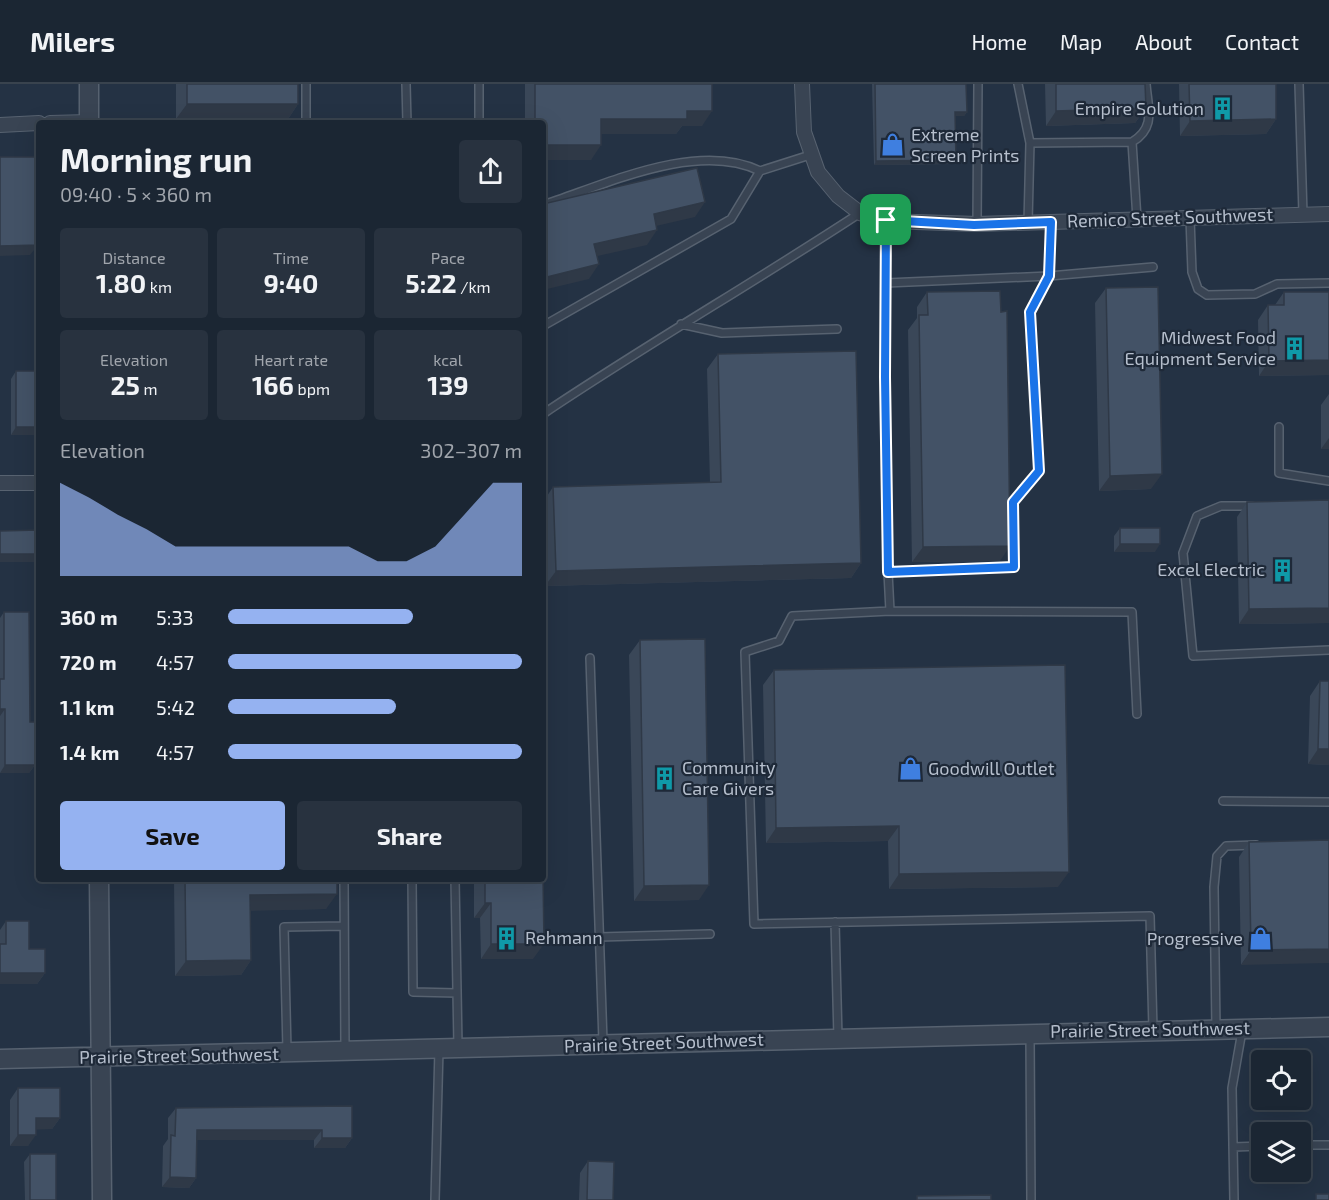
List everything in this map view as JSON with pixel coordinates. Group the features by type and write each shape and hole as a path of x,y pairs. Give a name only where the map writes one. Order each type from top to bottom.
{"street":[{"path":"89,84 92,120"},
{"name":"Remico Street Southwest","path":"802,84 804,132 810,155 818,172 838,196 860,213 886,220 977,225 1329,214"},
{"path":"0,125 36,123"},
{"path":"0,483 36,483"},
{"path":"99,882 102,1200"},
{"name":"Prairie Street Southwest","path":"0,1059 288,1054 1216,1028 1329,1027"}],"lane":[{"path":"306,84 306,120"},
{"path":"406,84 407,120"},
{"path":"479,84 479,120"},
{"path":"977,225 978,84"},
{"path":"1018,84 1030,143 1029,223"},
{"path":"1030,143 1132,142 1144,135 1149,124 1146,84"},
{"path":"1299,84 1303,214"},
{"path":"1132,142 1137,219"},
{"path":"546,324 731,219 760,171 810,155"},
{"path":"546,204 680,161 743,163 760,171"},
{"path":"546,412 636,351 860,213"},
{"path":"1190,218 1192,272 1198,289 1207,295 1255,294 1278,284 1329,283"},
{"path":"886,220 890,611"},
{"path":"888,572 1014,567 1013,502 1039,471 1030,312 1049,276 1051,222"},
{"path":"886,283 1049,276 1154,267"},
{"path":"681,324 722,333 837,329"},
{"path":"1279,427 1279,473 1329,481"},
{"path":"1257,506 1221,506 1197,516 1183,553 1193,656 1329,650"},
{"path":"1137,714 1132,612 890,611 792,616 779,641 745,652 754,924 1150,916 1153,1030"},
{"path":"590,658 603,1045"},
{"path":"1223,801 1329,802"},
{"path":"1216,1028 1214,887 1217,856 1226,846 1260,844"},
{"path":"344,882 345,1051"},
{"path":"412,882 413,992 457,993"},
{"path":"455,882 458,1049"},
{"path":"835,922 838,1038"},
{"path":"288,1054 284,927 344,926"},
{"path":"599,937 710,934"},
{"path":"1234,1200 1232,1088 1243,1028"},
{"path":"1029,1033 1032,1062 1031,1200"},
{"path":"435,1200 439,1049"},
{"path":"1311,1145 1329,1144"},
{"path":"1233,1147 1251,1146"}],"building":[{"path":"187,84 298,84 298,104 187,104"},
{"path":"535,84 712,84 712,111 687,111 687,119 601,119 601,145 546,145 546,120 535,120"},
{"path":"875,84 966,84 967,112 955,112 956,160 876,161"},
{"path":"1056,84 1145,84 1146,108 1056,111"},
{"name":"Empire Solution","path":"1189,84 1276,84 1276,119 1190,121"},
{"path":"0,157 36,157 36,245 0,246"},
{"path":"697,168 705,202 654,214 657,230 594,244 599,264 546,277 546,203"},
{"path":"1158,287 1162,474 1110,476 1106,288"},
{"path":"1000,291 1001,312 1007,311 1010,546 923,547 919,315 928,315 927,292"},
{"name":"Midwest Food Equipment Service","path":"1284,292 1329,292 1329,360 1269,361 1268,305 1284,305"},
{"path":"856,351 861,563 556,571 553,487 721,482 718,354"},
{"path":"16,371 36,371 36,427 16,427"},
{"name":"Excel Electric","path":"1329,500 1329,608 1249,609 1247,502"},
{"path":"1120,528 1160,528 1160,544 1120,544"},
{"path":"36,530 36,554 0,554 0,531"},
{"path":"4,612 29,612 30,722 35,722 35,765 5,765 5,709 0,709 0,679 4,679"},
{"name":"Community Care Givers","path":"705,639 709,885 644,886 640,640"},
{"name":"Goodwill Outlet","path":"1065,665 1069,872 899,874 899,826 776,828 774,670"},
{"path":"1320,681 1329,681 1329,749 1318,749"},
{"path":"1329,840 1329,949 1251,950 1249,842"},
{"path":"185,882 337,882 337,894 250,895 251,960 186,961"},
{"name":"Rehmann","path":"485,882 543,882 544,944 491,944 491,903 485,903"},
{"path":"6,921 29,921 29,949 45,949 45,973 0,973 0,944 6,944"},
{"path":"18,1088 60,1088 60,1118 36,1118 36,1135 18,1135"},
{"path":"352,1106 352,1138 322,1138 322,1130 197,1130 196,1178 170,1177 171,1135 175,1136 176,1108"},
{"path":"30,1154 56,1154 56,1200 30,1200"},
{"path":"588,1161 614,1162 613,1200 587,1200"},
{"path":"1316,1194 1329,1194 1329,1200 1316,1200"},
{"path":"991,1195 991,1200 917,1200 917,1196"}],"place":[{"name":"Empire Solution","path":"1222,109"},
{"name":"Extreme Screen Prints","path":"893,145"},
{"name":"Midwest Food Equipment Service","path":"1294,348"},
{"name":"Excel Electric","path":"1283,570"},
{"name":"Goodwill Outlet","path":"910,769"},
{"name":"Community Care Givers","path":"664,778"},
{"name":"Rehmann","path":"507,938"},
{"name":"Progressive","path":"1261,939"}],"route":[{"path":"886,220 917,224 974,225 1051,222 1049,276 1030,312 1039,471 1013,502 1014,567 888,572 885,377 886,220"}]}
